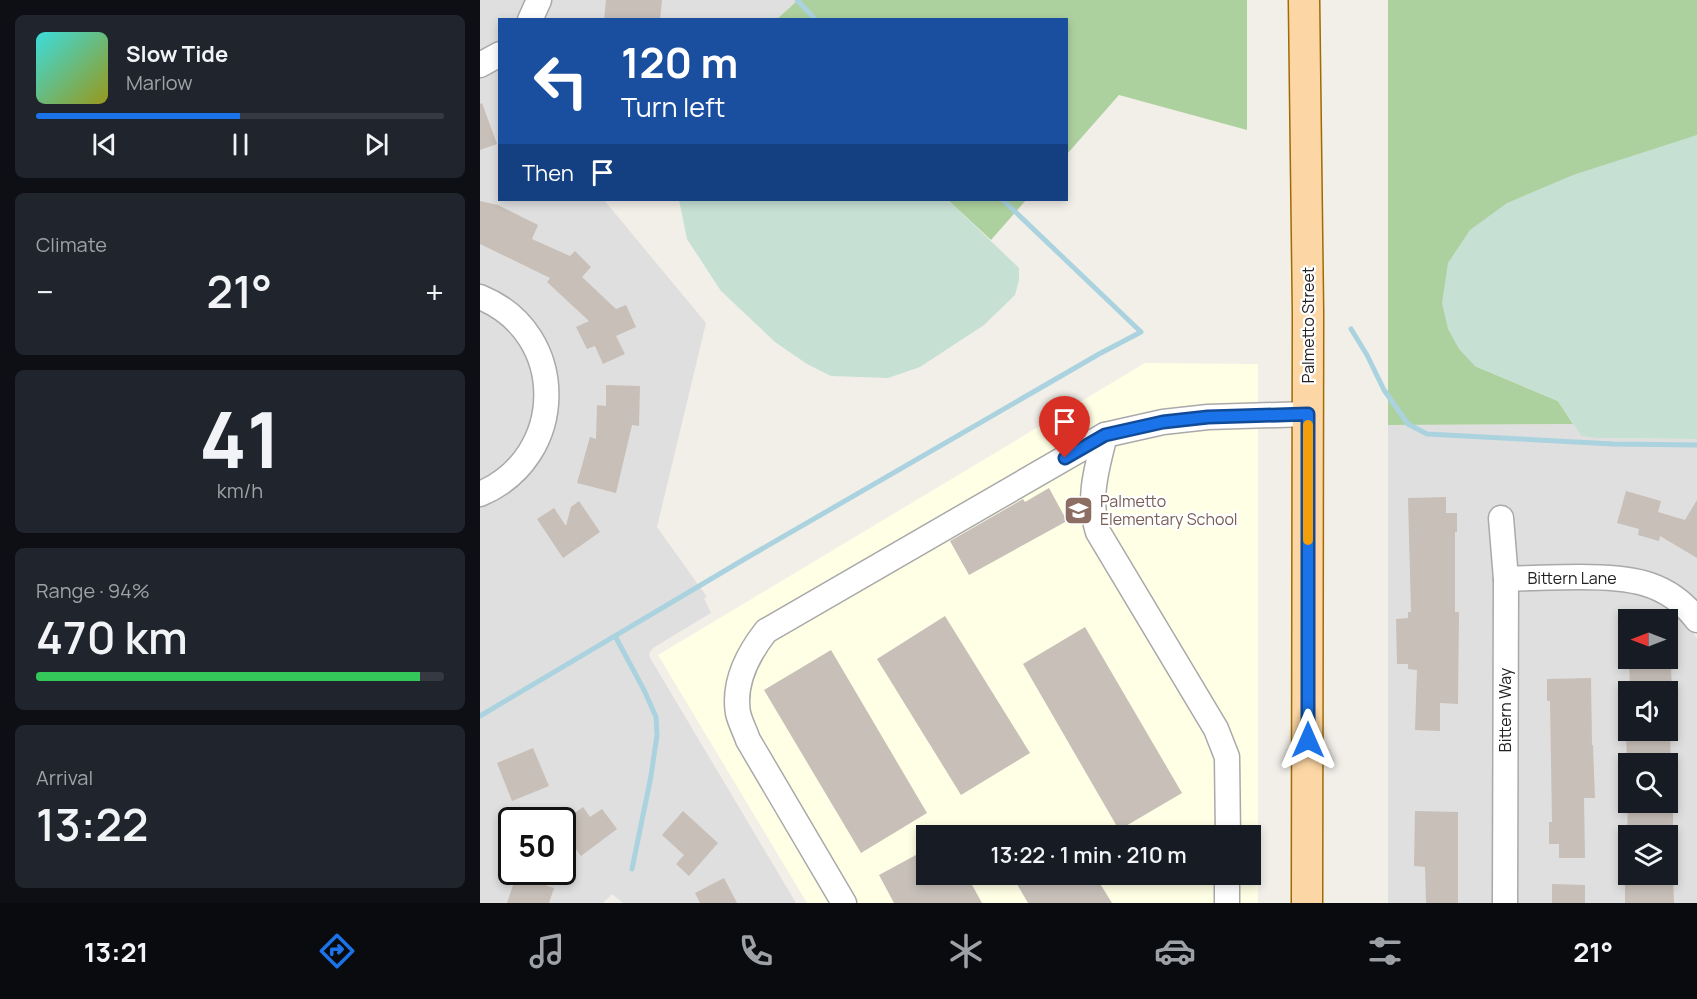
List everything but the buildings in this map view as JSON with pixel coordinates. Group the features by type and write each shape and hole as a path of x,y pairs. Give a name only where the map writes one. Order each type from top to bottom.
{"main road":[{"name":"Palmetto Street","path":"1304,0 1308,313 1307,903"}],"street":[{"path":"531,18 539,0"},
{"path":"480,65 498,55"},
{"path":"480,297 513,317 532,341 544,370 547,385 545,418 532,450 523,464 497,486 480,494"},
{"path":"844,903 748,740 738,714 740,681 753,648 766,631 1105,435 1163,422 1208,417 1308,414"},
{"path":"1105,435 1094,486 1093,517 1098,532 1216,729 1227,757 1228,825"},
{"name":"Bittern Way","path":"1501,518 1506,579 1505,903"},
{"name":"Bittern Lane","path":"1506,579 1608,577 1633,579 1672,596 1683,604 1697,620"},
{"path":"1227,885 1227,903"}],"shaded area":[{"path":"480,0 528,0 519,18 498,18 498,42 480,55"},
{"path":"550,0 798,0 778,18 543,18"},
{"path":"498,67 498,201 605,201 706,323 657,527 707,597 704,598 711,613 653,648 649,656 796,903 623,903 612,894 603,903 480,903 480,504 549,438 558,403 554,367 480,287 480,76"},
{"path":"1697,135 1697,439 1581,436 1558,401 1475,366 1459,349 1448,329 1442,303 1448,263 1470,230 1507,203 1573,175"},
{"path":"679,201 949,201 1019,268 1019,280 1015,295 984,325 920,367 888,378 831,376 807,364 775,342 721,291 687,239"},
{"path":"480,307 494,315 515,334 534,372 535,417 514,458 480,484"},
{"name":"Palmetto Elementary School","path":"1145,363 1258,364 1258,825 916,825 916,885 1258,885 1258,903 807,903 658,655"},
{"path":"1573,424 1581,436 1596,438 1697,439 1697,605 1515,569 1511,508 1490,509 1495,580 1494,903 1388,903 1388,425"},
{"path":"1516,588 1631,589 1665,603 1671,609 1618,609 1618,669 1678,669 1678,616 1692,630 1697,639 1697,903 1515,903"}],"green space":[{"path":"798,0 1247,0 1247,130 1119,95 1068,153 1068,18 778,18"},
{"path":"1388,0 1697,0 1697,135 1475,366 1558,401 1573,424 1388,425"},
{"path":"949,201 1025,201 991,240"}],"waterway":[{"path":"797,0 814,18"},
{"path":"480,716 748,557 1141,332 1004,201"},
{"path":"1351,329 1384,390 1408,424 1427,434 1613,444 1697,445"},
{"path":"615,636 656,717 657,735 651,776 632,869"}],"slow traffic":[{"path":"1308,425 1308,540"}],"place":[{"name":"Palmetto Elementary School","path":"1079,510"}],"route":[{"path":"1065,458 1105,435 1163,422 1208,417 1308,414 1308,740"}]}
